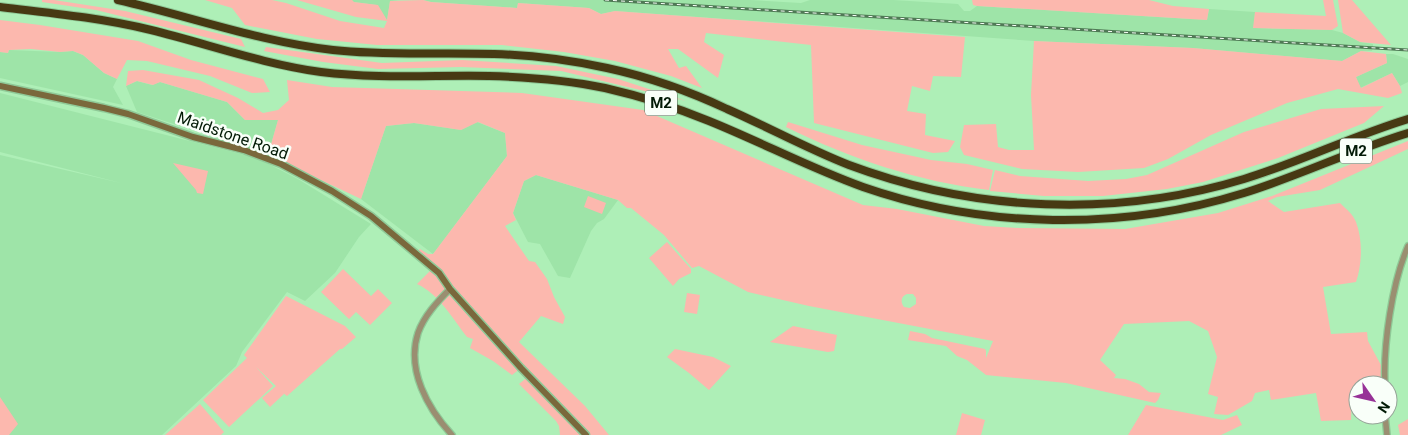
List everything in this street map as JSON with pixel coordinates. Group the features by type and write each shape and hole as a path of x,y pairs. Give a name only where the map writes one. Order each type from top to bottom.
{"highway":[{"name":"M2","path":"118,0 251,35 308,47 385,53 518,55 571,61 612,69 704,98 812,149 867,171 936,191 1020,203 1054,205 1104,204 1159,198 1204,190 1273,170 1408,119"},
{"name":"M2","path":"0,7 118,23 267,62 324,72 373,76 514,77 563,81 598,87 643,97 679,109 733,131 808,166 881,193 944,208 1016,218 1101,218 1162,212 1202,204 1275,183 1371,145 1408,133"}],"main road":[{"name":"Maidstone Road","path":"0,86 128,114 193,137 248,151 281,164 332,191 372,216 439,273 450,289 521,368 586,435"}],"street":[{"path":"1385,375 1384,358 1395,288 1408,246"},
{"path":"450,289 423,322 414,350 422,388 433,411 452,435"}],"shaded area":[{"path":"42,0 54,0 125,11 241,39 245,47 96,10 42,2"},
{"path":"205,0 272,0 340,21 384,28 387,21 356,17 297,0 352,0 354,2 378,5 387,20 390,1 423,0 517,8 518,3 589,8 601,14 615,11 965,37 961,77 933,76 930,91 912,86 907,111 926,114 925,135 955,141 948,152 933,153 814,123 811,45 706,33 704,42 724,55 718,78 678,49 668,49 679,68 686,66 702,88 671,76 615,61 564,52 502,45 377,45 317,39 245,25 232,8"},
{"path":"352,0 399,0 390,1 387,21 377,5 353,2"},
{"path":"423,0 750,0 801,3 810,0 893,0 958,4 964,11 970,11 977,6 1207,20 1209,9 1255,12 1254,28 1332,30 1343,33 1360,42 1373,44 1373,48 1372,51 1361,51 1342,61 1193,48 1034,41 615,11 601,14 589,8 518,3 517,8"},
{"path":"972,0 1149,0 1173,6 1209,9 1207,20 977,6 973,5"},
{"path":"1323,0 1333,0 1338,26 1332,30 1253,28 1255,12 1326,16"},
{"path":"1338,0 1352,0 1391,45 1360,42 1343,33"},
{"path":"0,20 138,41 191,60 263,79 270,92 252,93 210,76 147,61 127,60 117,79 104,73 83,55 73,51 60,52 31,49 9,50 8,53 0,52"},
{"path":"1034,41 1193,48 1342,61 1361,51 1386,54 1387,63 1356,77 1361,88 1392,73 1402,93 1388,98 1338,89 1287,103 1211,135 1168,159 1144,168 1078,172 1022,169 964,155 960,147 964,125 996,124 998,147 1009,150 1034,150 1031,95"},
{"path":"266,47 382,63 462,60 556,66 618,79 686,101 561,71 461,67 378,69 323,62 264,51"},
{"path":"9,50 73,51 83,55 104,73 117,79 113,87 123,105 0,78 0,52 8,53"},
{"path":"1386,54 1393,54 1408,59 1408,82 1400,86 1392,73 1360,88 1356,77 1387,63"},
{"path":"143,70 199,80 238,98 263,113 278,110 289,100 287,80 332,87 522,93 643,110 863,205 897,209 984,226 1019,228 1125,229 1218,213 1272,196 1408,141 1408,149 1320,190 1277,197 1268,201 1284,212 1340,203 1355,219 1360,237 1361,252 1360,268 1356,282 1323,287 1331,334 1367,332 1368,341 1382,367 1382,375 1348,375 1348,420 1321,421 1316,393 1271,400 1269,390 1255,393 1252,401 1228,415 1214,414 1218,397 1208,394 1217,357 1208,331 1189,321 1124,324 1100,360 1116,375 1114,378 1125,379 1139,384 1149,392 1161,393 1155,403 1066,383 986,375 967,360 957,356 946,346 908,340 910,331 925,334 932,338 985,349 986,358 993,341 809,306 748,292 699,266 692,268 664,235 631,208 627,208 618,200 536,175 524,181 513,213 516,220 505,226 529,261 535,262 547,279 565,317 563,324 541,316 519,342 585,406 609,435 560,435 559,426 556,421 519,384 529,376 521,368 512,375 493,361 470,348 473,339 467,337 439,300 417,284 433,268 416,253 420,249 428,254 433,254 507,156 505,133 478,122 461,130 414,123 386,126 361,199 268,155 278,120 245,120 227,102 160,82 153,85 137,81 126,86 128,71","holes":["913,294 916,298 916,304 910,308 904,307 902,298 905,295"]},
{"path":"137,81 152,85 160,82 227,102 245,120 278,120 268,155 137,112 126,86"},
{"path":"0,93 257,158 298,179 371,224 359,237 335,273 305,301 287,292 242,352 236,366 162,435 0,435 0,155 121,183 0,152"},
{"path":"1384,106 1364,123 1278,158 1203,182 1167,189 1103,196 1044,196 990,191 995,170 1020,176 1088,181 1126,179 1147,175 1244,132 1321,109"},
{"path":"477,122 505,133 507,156 433,254 361,199 386,126 414,123 461,130"},
{"path":"788,122 862,145 931,160 967,164 993,170 989,190 937,181 885,167 834,149 786,127"},
{"path":"173,163 208,171 203,194 197,193"},
{"path":"536,175 618,200 604,219 597,223 591,231 570,278 558,276 540,244 528,242 513,213 524,181"},
{"path":"588,196 606,203 602,214 584,207"},
{"path":"667,242 691,269 691,273 679,279 673,286 649,258"},
{"path":"343,269 371,296 378,289 392,303 370,325 356,312 349,319 321,292"},
{"path":"687,293 700,295 697,314 684,312"},
{"path":"286,296 345,326 356,337 287,396 283,393 270,407 262,398 276,386 256,367 273,386 229,427 203,400 247,358 244,355"},
{"path":"793,326 837,335 834,351 828,352 770,342"},
{"path":"675,349 713,357 731,366 709,390 667,357"},
{"path":"0,397 18,424 9,435 0,435"},
{"path":"200,404 224,432 221,435 165,435"},
{"path":"1146,405 1223,420 1237,415 1242,425 1221,435 1128,435"},
{"path":"962,413 985,420 981,435 956,435"},
{"path":"1408,419 1408,435 1400,435 1398,425"}],"railway":[{"path":"605,0 1408,50"}]}
